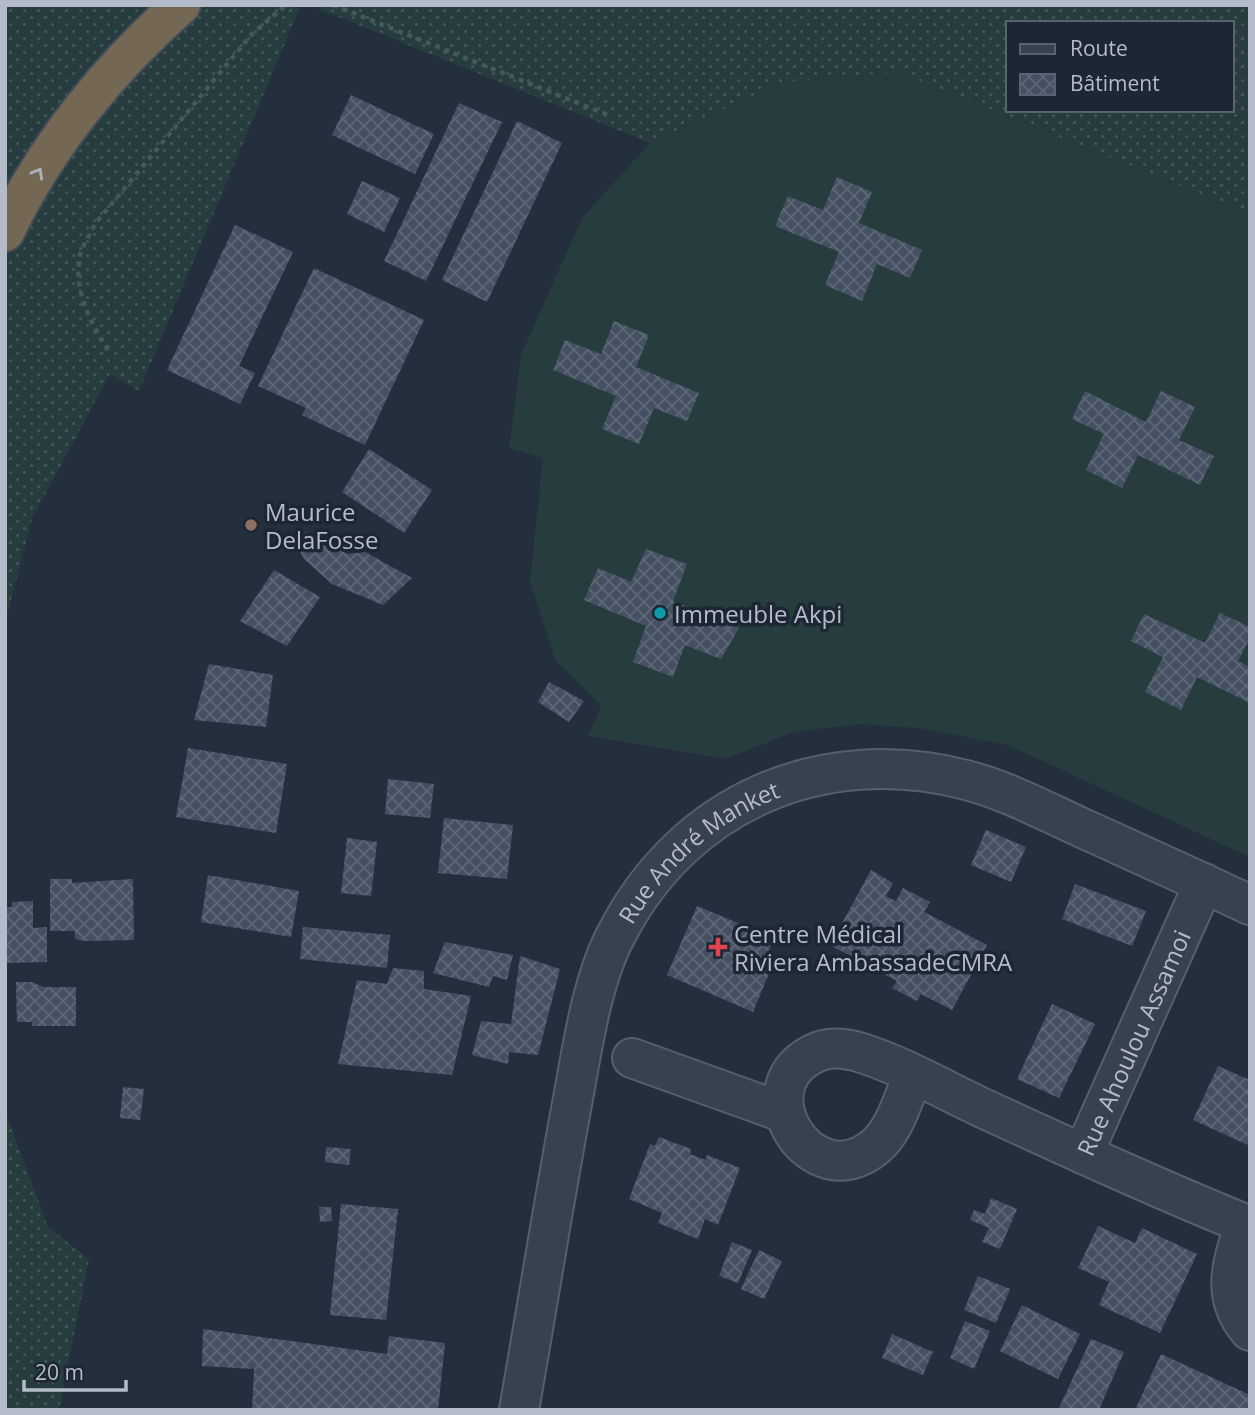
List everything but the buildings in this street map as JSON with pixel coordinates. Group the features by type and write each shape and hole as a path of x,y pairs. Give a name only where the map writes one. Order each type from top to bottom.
{"highway":[{"path":"5,232 50,152 149,33 181,5"}],"street":[{"name":"Rue André Manket","path":"519,1410 590,1012 616,935 653,878 692,835 749,797 805,778 863,771 926,772 1000,790 1250,905"},
{"name":"Rue Ahoulou Assamoi","path":"1204,883 1083,1154 1247,1225 1232,1263 1229,1284 1238,1317 1250,1331"},
{"path":"913,1076 890,1129 876,1146 857,1157 835,1160 814,1154 797,1140 786,1121 783,1100 789,1079 802,1061 821,1050 843,1047 913,1076 1083,1154"},
{"path":"632,1058 785,1113"}],"path":[{"path":"108,350 89,320 79,283 80,254 95,224 252,34 286,5"},
{"path":"334,5 608,114"}],"green space":[{"path":"5,5 301,5 139,391 110,374 32,519 5,623"},
{"path":"309,5 1250,5 1250,214 898,73 783,82 650,143"},
{"path":"898,72 1250,214 1250,857 1008,745 919,728 859,724 794,732 725,759 588,736 601,706 555,660 530,581 543,458 509,448 521,355 582,218 650,143 783,82"},
{"path":"5,1111 48,1227 89,1259 59,1410 5,1410"}],"place":[{"name":"Maurice DelaFosse","path":"251,525"},
{"name":"Immeuble Akpi","path":"660,613"},
{"name":"Centre Médical Riviera AmbassadeCMRA","path":"718,947"}]}
